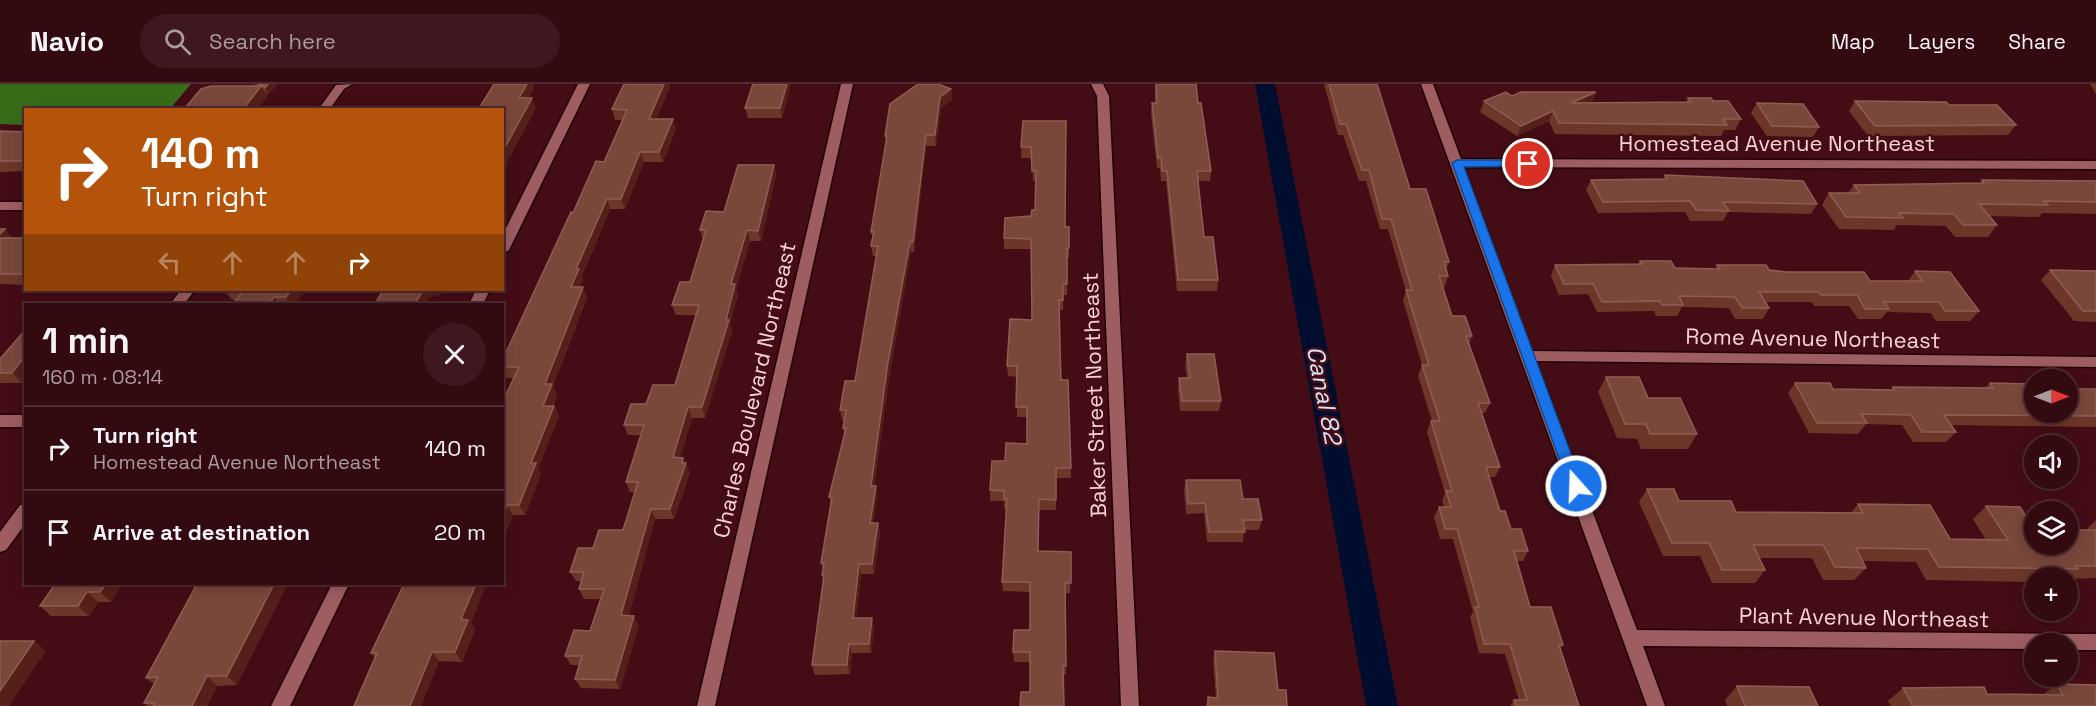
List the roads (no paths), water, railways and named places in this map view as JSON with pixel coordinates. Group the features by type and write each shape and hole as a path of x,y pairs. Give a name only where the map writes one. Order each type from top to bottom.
{"street":[{"path":"324,108 340,87 346,84"},
{"path":"504,246 584,84"},
{"name":"Charles Boulevard Northeast","path":"706,706 847,84"},
{"name":"Baker Street Northeast","path":"1097,84 1103,96 1130,706"},
{"path":"1427,84 1656,706"},
{"name":"Homestead Avenue Northeast","path":"1457,163 2096,165"},
{"path":"0,206 24,206"},
{"path":"178,303 187,291"},
{"name":"Rome Avenue Northeast","path":"1529,356 2096,362"},
{"path":"0,421 24,421"},
{"path":"0,545 24,513"},
{"path":"280,706 340,585"},
{"name":"Plant Avenue Northeast","path":"1631,638 2096,642"}],"waterway":[{"name":"Canal 82","path":"1265,84 1382,706"}]}
